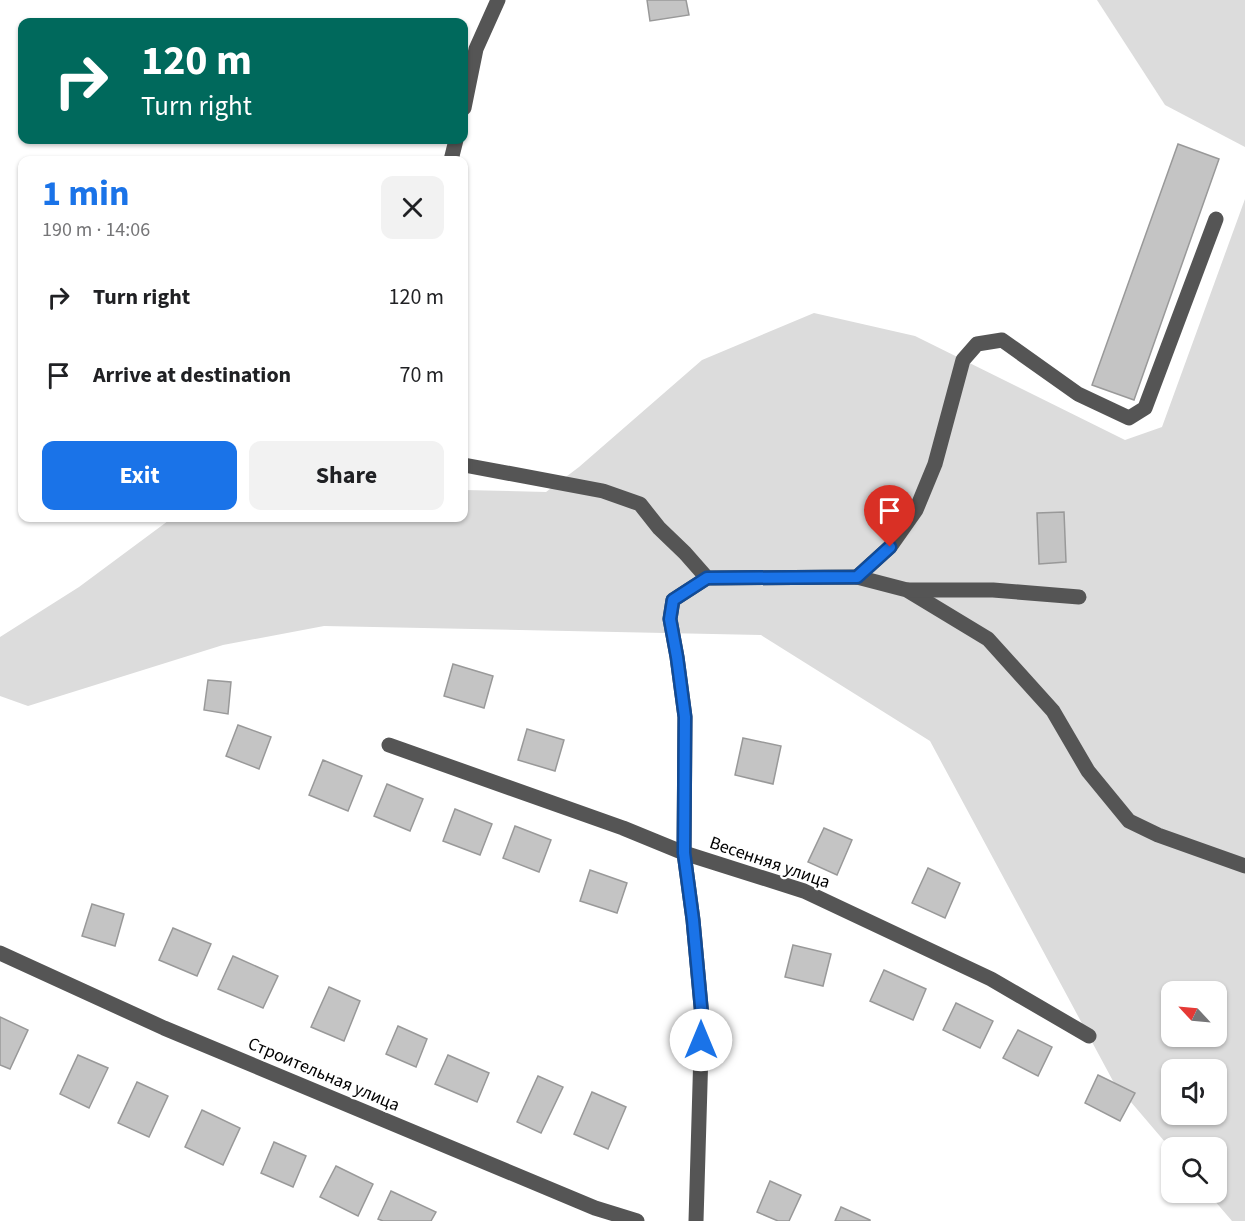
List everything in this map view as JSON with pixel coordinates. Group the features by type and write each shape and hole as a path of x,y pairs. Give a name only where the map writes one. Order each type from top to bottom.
{"street":[{"path":"468,88 476,49 498,0"},
{"path":"857,577 890,547 916,510 935,464 963,360 977,344 1002,340 1078,394 1129,418 1145,408 1216,219"},
{"path":"468,466 603,491 640,504 659,528 707,578"},
{"path":"696,1221 702,1017 684,853 685,717 670,619 673,600 707,578 857,577 907,590 993,590 1078,597"},
{"path":"907,590 988,639 1053,711 1088,771 1129,821 1158,835 1245,866"},
{"name":"Весенняя улица","path":"389,745 623,828 684,853 804,891 991,980 1089,1036"},
{"name":"Строительная улица","path":"0,953 164,1028 595,1208 637,1221"}],"shaded area":[{"path":"1097,0 1245,0 1245,147 1165,105"},
{"path":"1245,199 1245,1221 1232,1221 1217,1203 1227,1203 1227,1137 1161,1137 1113,1081 930,741 761,635 324,626 223,645 28,706 0,696 0,637 79,587 167,522 468,522 468,490 546,492 579,467 702,360 814,313 915,336 1125,440 1162,427"}],"building":[{"path":"647,0 686,0 689,15 650,21"},
{"path":"1178,144 1219,159 1134,400 1092,385"},
{"path":"1064,512 1066,562 1039,564 1037,513"},
{"path":"453,664 493,676 484,708 444,696"},
{"path":"208,680 231,682 228,714 204,710"},
{"path":"238,725 271,737 259,769 226,756"},
{"path":"527,729 564,740 555,771 518,760"},
{"path":"743,738 781,746 773,784 735,775"},
{"path":"323,760 362,776 348,811 309,795"},
{"path":"387,784 423,799 410,831 374,816"},
{"path":"455,809 492,824 480,855 443,841"},
{"path":"515,826 551,840 539,872 503,858"},
{"path":"824,828 852,840 837,875 808,862"},
{"path":"928,868 960,883 945,918 912,903"},
{"path":"590,870 627,883 617,913 580,901"},
{"path":"92,904 124,914 115,946 82,936"},
{"path":"173,928 211,944 197,976 159,960"},
{"path":"793,945 831,954 823,986 785,977"},
{"path":"233,956 278,976 263,1008 218,989"},
{"path":"884,970 926,989 913,1020 870,1001"},
{"path":"329,987 360,1001 344,1041 311,1027"},
{"path":"956,1003 993,1021 980,1048 943,1030"},
{"path":"0,1017 28,1030 10,1069 0,1065"},
{"path":"398,1026 427,1039 416,1067 386,1054"},
{"path":"1018,1030 1052,1047 1038,1076 1003,1058"},
{"path":"78,1055 108,1068 89,1108 60,1094"},
{"path":"448,1055 489,1073 477,1102 435,1084"},
{"path":"1098,1075 1135,1093 1120,1121 1085,1103"},
{"path":"538,1076 563,1087 541,1133 517,1122"},
{"path":"137,1082 168,1096 149,1137 118,1123"},
{"path":"592,1092 626,1107 608,1149 574,1134"},
{"path":"202,1110 240,1128 223,1165 185,1147"},
{"path":"274,1142 306,1156 293,1187 261,1173"},
{"path":"336,1166 373,1184 358,1216 320,1197"},
{"path":"770,1181 801,1195 789,1221 778,1221 757,1212"},
{"path":"391,1191 436,1212 431,1221 383,1221 378,1219"},
{"path":"841,1207 870,1220 870,1221 835,1221"}],"route":[{"path":"701,1040 702,1017 684,853 685,717 670,619 673,600 707,578 857,577 890,547"}]}
